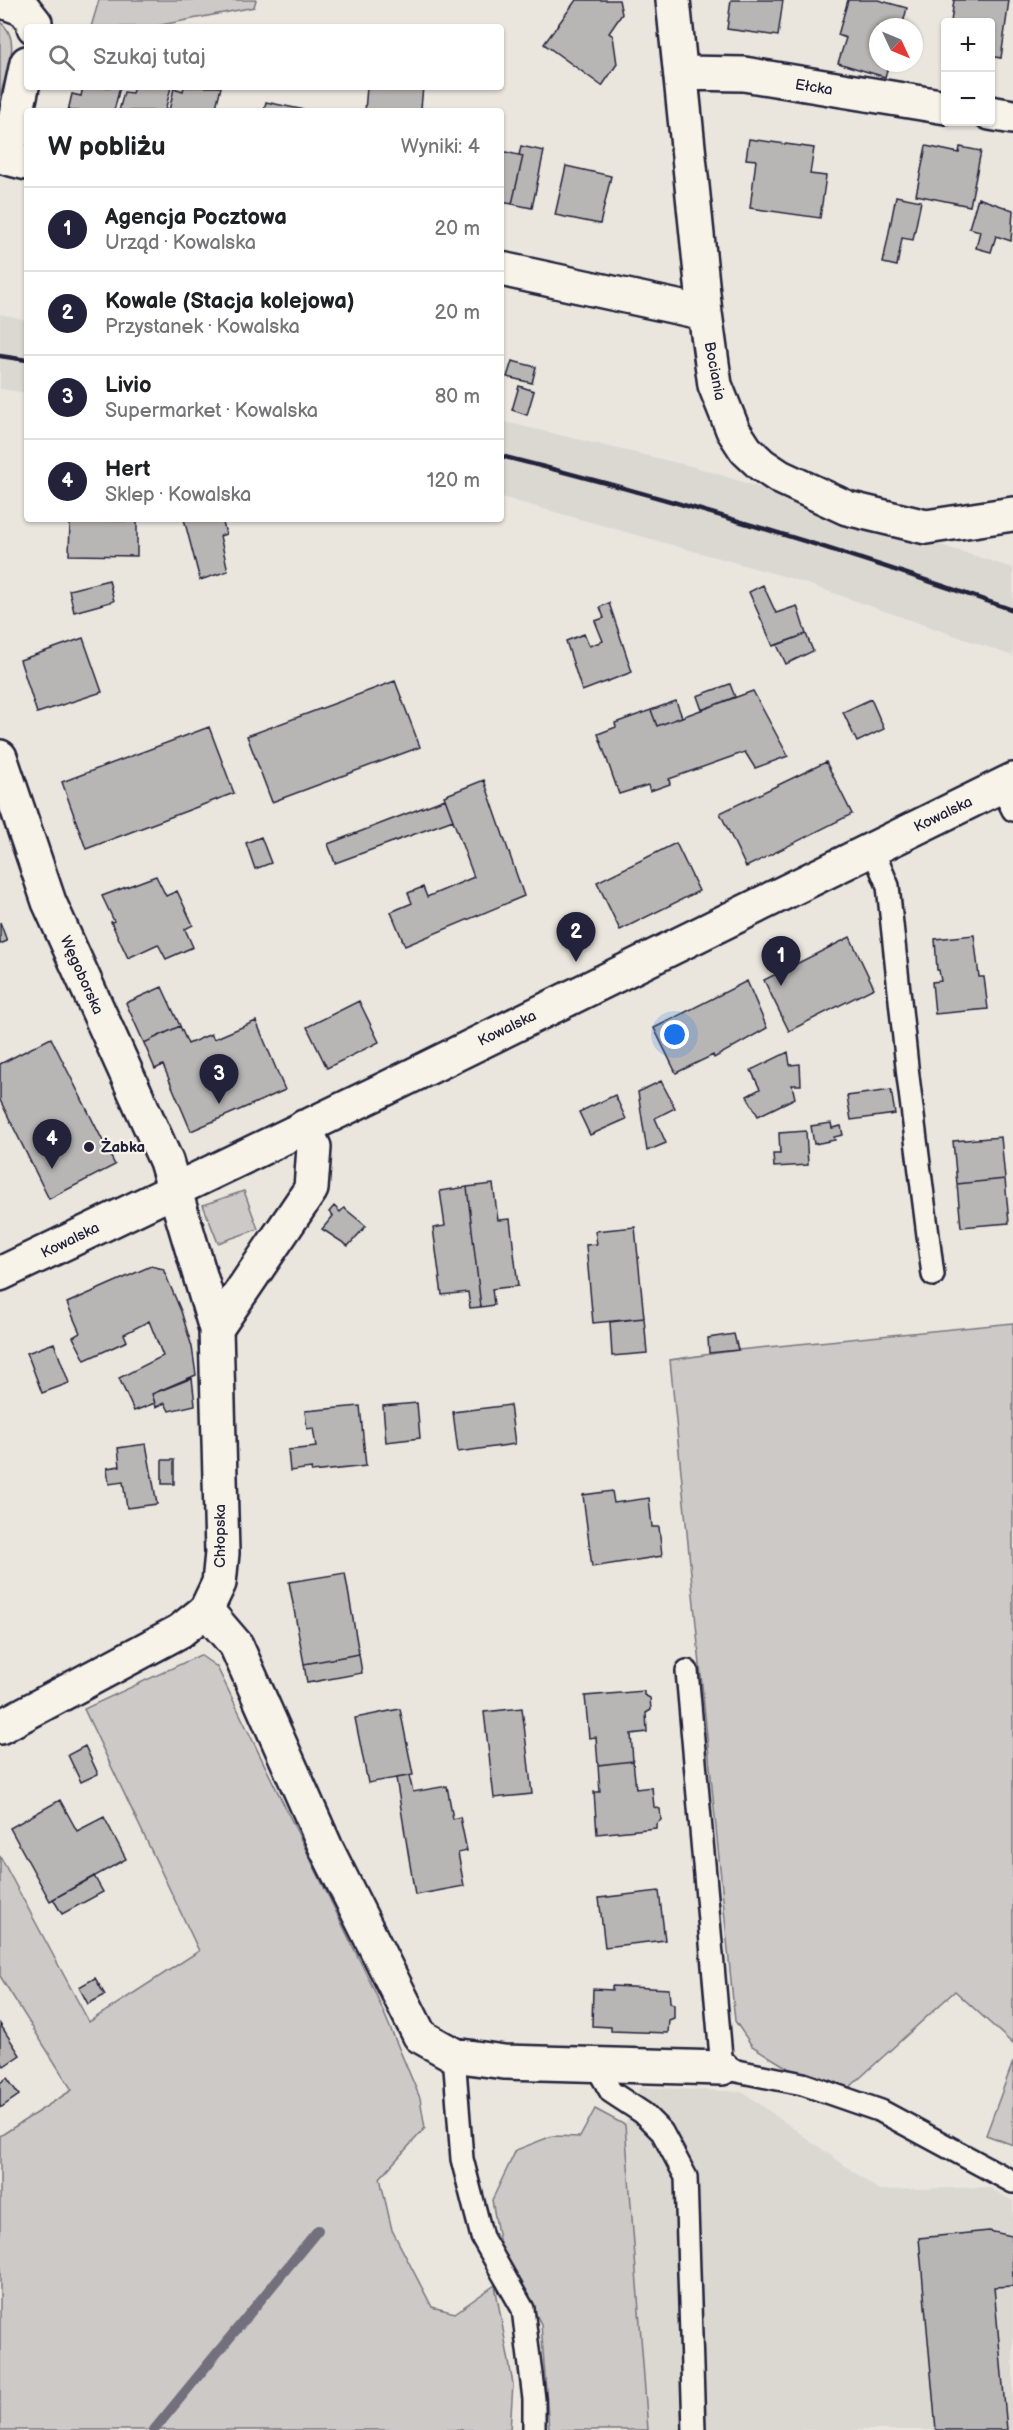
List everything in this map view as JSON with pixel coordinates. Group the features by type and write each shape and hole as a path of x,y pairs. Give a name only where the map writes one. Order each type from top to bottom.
{"street":[{"path":"0,0 24,9 35,24"},
{"name":"Bociania","path":"673,0 705,313 715,385 722,408 746,450 780,477 847,508 926,527 1013,514"},
{"name":"Ełcka","path":"682,73 744,75 941,106"},
{"path":"24,78 8,158 24,161"},
{"path":"995,115 1013,117"},
{"path":"504,270 705,313"},
{"name":"Węgoborska","path":"0,757 49,902 166,1161 174,1189"},
{"name":"Kowalska","path":"0,1274 872,848 1009,792"},
{"path":"216,1329 311,1189 314,1147 304,1127"},
{"name":"Chłopska","path":"0,1727 180,1630 206,1610 219,1583 222,1553 216,1329 174,1189"},
{"path":"206,1610 236,1645 327,1848 420,2036 454,2055 504,2062 722,2068"}],"lane":[{"path":"872,848 888,886 908,1076 933,1275"},
{"path":"687,1671 722,2068 803,2084 881,2111 1013,2182"},
{"path":"454,2055 462,2159 482,2237 523,2309 534,2399 534,2430"},
{"path":"595,2064 611,2092 643,2113 662,2132 686,2177 694,2430"}],"shaded area":[{"path":"99,0 256,0 254,7 166,24 92,24"},
{"path":"0,22 7,29 12,47 9,67 0,96"},
{"path":"0,314 24,319 24,393 0,389"},
{"path":"504,422 699,468 1013,568 1013,656 790,578 504,498"},
{"path":"244,1191 258,1229 218,1243 203,1205"},
{"path":"1013,1323 1013,2044 955,1991 850,2087 791,2070 752,2046 735,2021 670,1360 738,1350"},
{"path":"200,1655 217,1667 375,1992 420,2098 425,2128 380,2178 392,2230 432,2307 455,2313 495,2285 513,2384 510,2430 0,2430 0,2136 72,2090 0,1976 0,1856 89,2022 199,1951 84,1709"},
{"path":"1013,2062 1013,2145 986,2135"},
{"path":"640,2087 743,2092 879,2190 988,2187 1013,2201 1013,2430 648,2430 625,2125"},
{"path":"595,2109 625,2125 648,2430 549,2430 541,2324 500,2245 492,2200 516,2150 552,2136 580,2137"}],"building":[{"path":"576,0 619,0 622,14 609,33 613,36 617,64 602,86 544,44"},
{"path":"731,0 783,0 778,36 727,29"},
{"path":"848,0 878,0 907,8 904,18 869,18 869,72 886,72 885,77 838,63 846,38 838,35"},
{"path":"954,0 1009,0 1001,58 995,57 995,18 952,18"},
{"path":"82,90 119,90 115,108 69,108 72,94 81,96"},
{"path":"133,90 170,90 166,108 120,108 124,92 132,93"},
{"path":"174,90 220,90 216,108 170,108"},
{"path":"367,90 423,90 421,108 365,108"},
{"path":"266,102 295,108 265,108"},
{"path":"749,139 814,148 810,174 826,176 820,218 750,208 756,160 746,159"},
{"path":"521,146 544,151 532,208 512,204 523,156 519,155"},
{"path":"926,146 959,153 960,147 981,151 970,206 916,195"},
{"path":"504,152 523,156 512,204 504,203"},
{"path":"566,166 611,176 600,224 555,215"},
{"path":"896,196 921,201 913,240 902,238 897,266 883,263"},
{"path":"978,198 1013,210 1011,241 996,236 991,252 976,248 980,231 969,228"},
{"path":"512,361 536,367 532,383 507,377"},
{"path":"519,386 534,391 527,415 512,410"},
{"path":"70,522 137,522 137,556 69,555"},
{"path":"185,522 223,522 226,534 220,536 228,571 200,580"},
{"path":"109,580 114,601 74,612 69,590"},
{"path":"763,585 776,613 797,606 806,634 773,646 749,592"},
{"path":"609,603 632,672 582,691 566,641 584,634 589,646 603,641 595,621 604,618 600,607"},
{"path":"806,634 813,651 786,664 777,645"},
{"path":"83,638 102,692 37,713 20,660"},
{"path":"395,681 420,747 272,802 247,736"},
{"path":"730,684 735,697 702,710 697,696"},
{"path":"753,691 788,756 755,768 745,752 669,779 670,784 650,791 648,785 619,794 598,734 616,727 615,723 651,710 657,726"},
{"path":"871,699 884,729 857,742 843,712"},
{"path":"676,701 682,717 657,726 651,710"},
{"path":"209,727 234,793 86,849 62,782"},
{"path":"826,762 852,814 746,867 720,813"},
{"path":"484,780 524,896 405,946 391,912 412,903 408,893 423,887 427,897 474,877 444,796"},
{"path":"445,799 453,820 335,863 328,844"},
{"path":"261,837 271,863 255,869 246,843"},
{"path":"676,843 699,891 620,930 597,882"},
{"path":"156,876 166,896 177,891 193,925 185,929 193,947 166,959 158,944 128,958 102,896"},
{"path":"0,922 7,941 0,944"},
{"path":"974,935 979,977 984,977 988,1009 935,1014 932,982 941,981 939,970 937,970 935,939"},
{"path":"850,937 874,988 789,1031 764,980"},
{"path":"747,981 767,1028 714,1058 713,1055 676,1073 654,1028"},
{"path":"162,987 180,1026 144,1043 126,1003"},
{"path":"359,1001 379,1042 327,1068 307,1027"},
{"path":"256,1021 285,1090 191,1131 163,1065 155,1069 144,1043 180,1026 188,1044 211,1034 214,1039"},
{"path":"51,1038 115,1165 49,1199 0,1100 0,1064"},
{"path":"788,1052 790,1065 800,1064 801,1085 792,1085 795,1098 758,1116 747,1096 760,1089 751,1070"},
{"path":"661,1081 675,1108 655,1118 666,1143 647,1151 638,1092"},
{"path":"891,1090 895,1114 851,1120 847,1096"},
{"path":"615,1095 626,1119 590,1135 579,1112"},
{"path":"831,1123 832,1128 841,1126 843,1135 834,1137 835,1140 814,1144 811,1126"},
{"path":"806,1131 808,1165 774,1167 773,1154 780,1154 779,1133"},
{"path":"1001,1137 1005,1179 957,1184 953,1141"},
{"path":"1005,1179 1009,1223 961,1227 957,1184"},
{"path":"493,1184 498,1220 510,1219 518,1286 492,1289 494,1305 481,1307 467,1187"},
{"path":"467,1187 481,1307 470,1308 468,1292 442,1295 433,1228 445,1226 440,1191"},
{"path":"334,1206 340,1212 344,1208 366,1226 348,1246 322,1229 333,1216 329,1212"},
{"path":"635,1227 644,1318 593,1323 586,1245 597,1244 595,1231"},
{"path":"151,1266 163,1269 181,1311 192,1347 196,1375 152,1394 155,1403 134,1411 119,1378 163,1356 149,1321 124,1334 127,1341 85,1360 73,1337 80,1333 67,1303"},
{"path":"644,1318 647,1353 612,1356 610,1322"},
{"path":"734,1334 738,1350 709,1353 708,1338"},
{"path":"54,1343 69,1383 42,1393 27,1353"},
{"path":"192,1378 195,1405 169,1411 165,1403 156,1407 152,1394"},
{"path":"417,1403 420,1438 386,1442 383,1406"},
{"path":"510,1405 515,1444 458,1452 453,1412"},
{"path":"360,1406 366,1466 312,1472 311,1468 290,1471 288,1450 316,1447 313,1428 307,1429 305,1411"},
{"path":"146,1444 157,1504 127,1508 123,1482 109,1484 107,1468 120,1466 118,1448"},
{"path":"162,1460 174,1460 174,1484 162,1484"},
{"path":"612,1491 614,1503 649,1498 652,1527 659,1527 662,1556 592,1567 583,1495"},
{"path":"345,1573 359,1654 304,1664 289,1582"},
{"path":"359,1654 362,1673 307,1683 304,1664"},
{"path":"644,1691 644,1695 650,1698 651,1710 646,1713 647,1732 631,1734 633,1761 598,1765 596,1737 589,1738 585,1696"},
{"path":"522,1708 532,1794 494,1798 484,1712"},
{"path":"400,1709 413,1775 368,1783 355,1718"},
{"path":"85,1746 98,1774 81,1782 68,1755"},
{"path":"633,1761 636,1789 652,1787 654,1807 660,1809 661,1820 656,1824 656,1828 597,1834 594,1792 600,1792 598,1765"},
{"path":"409,1776 413,1792 447,1786 453,1819 460,1817 467,1851 458,1853 464,1886 415,1895 396,1778"},
{"path":"60,1800 77,1831 104,1817 126,1859 50,1901 10,1828"},
{"path":"94,1876 103,1892 62,1914 53,1899"},
{"path":"659,1891 665,1940 605,1947 599,1898"},
{"path":"95,1978 105,1995 88,2004 79,1987"},
{"path":"612,1986 669,1989 670,2002 674,2005 674,2018 669,2020 668,2033 611,2031 611,2027 592,2026 593,1989 612,1990"},
{"path":"0,2024 20,2055 4,2066 0,2060"},
{"path":"7,2078 19,2095 0,2108 0,2083"},
{"path":"989,2231 1012,2236 1013,2286 994,2287 1007,2430 936,2430 919,2238"}],"waterway":[{"path":"154,2430 318,2230"}],"railway":[{"path":"0,356 24,360"},
{"path":"504,457 758,527 1013,610"}],"place":[{"name":"Kowale (Stacja kolejowa)","path":"576,962"},
{"name":"Agencja Pocztowa","path":"781,986"},
{"name":"Livio","path":"219,1104"},
{"name":"Żabka","path":"89,1147"},
{"name":"Hert","path":"52,1169"}]}
